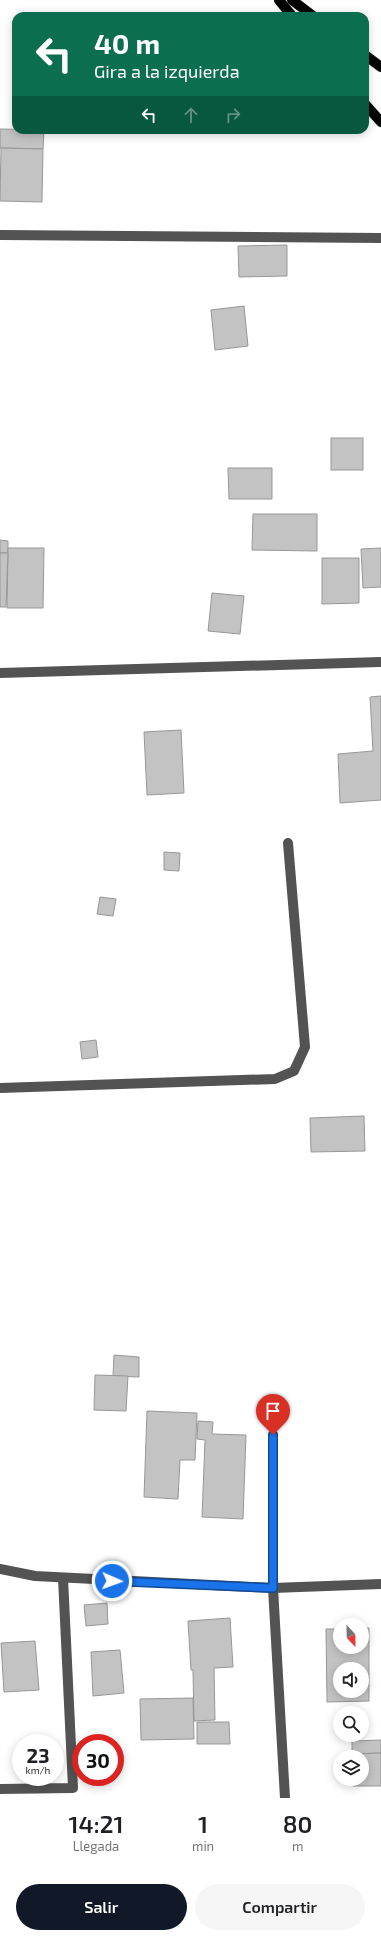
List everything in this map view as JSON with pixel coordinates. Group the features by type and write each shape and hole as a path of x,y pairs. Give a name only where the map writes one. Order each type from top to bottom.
{"main road":[{"path":"279,0 289,12"},
{"path":"292,0 308,12"},
{"path":"369,58 381,67"},
{"path":"369,108 381,122"}],"street":[{"path":"0,235 381,238"},
{"path":"0,673 381,662"},
{"path":"0,1088 275,1079 294,1071 305,1047 288,843"},
{"path":"273,1435 273,1588 285,1798"},
{"path":"0,1569 35,1576 63,1578 273,1588 381,1584"},
{"path":"0,1789 73,1788 63,1578"}],"building":[{"path":"0,129 12,129 12,134 44,134 43,149 0,148"},
{"path":"1,148 43,149 42,202 0,201"},
{"path":"287,245 287,276 239,277 238,246"},
{"path":"244,306 248,346 215,350 211,310"},
{"path":"331,438 363,438 363,470 331,470"},
{"path":"228,468 272,468 272,499 229,499"},
{"path":"253,514 317,514 317,551 252,550"},
{"path":"0,540 8,541 8,553 0,553"},
{"path":"8,548 44,548 43,608 7,608"},
{"path":"381,548 381,587 363,588 361,549"},
{"path":"0,553 8,553 6,607 0,607"},
{"path":"322,558 359,558 359,603 322,604"},
{"path":"212,593 244,596 240,634 208,631"},
{"path":"381,696 381,800 340,803 338,754 373,751 370,697"},
{"path":"181,730 184,793 147,795 144,732"},
{"path":"164,852 180,853 179,871 164,870"},
{"path":"100,897 116,899 113,916 97,914"},
{"path":"96,1040 98,1057 82,1059 80,1042"},
{"path":"364,1116 365,1151 311,1152 310,1118"},
{"path":"114,1355 139,1357 139,1377 113,1376"},
{"path":"95,1375 128,1376 126,1411 94,1410"},
{"path":"147,1411 197,1413 195,1460 180,1460 178,1499 144,1497"},
{"path":"198,1421 213,1422 212,1434 246,1435 243,1519 202,1517 205,1440 197,1439"},
{"path":"107,1603 108,1624 86,1626 84,1605"},
{"path":"230,1618 233,1667 214,1668 215,1720 194,1721 193,1670 191,1670 188,1621"},
{"path":"326,1629 333,1629 333,1654 369,1654 369,1662 333,1662 333,1698 369,1698 369,1701 327,1702"},
{"path":"35,1641 39,1690 4,1692 1,1643"},
{"path":"120,1650 124,1693 93,1696 91,1652"},
{"path":"193,1698 194,1739 141,1740 140,1699"},
{"path":"197,1722 229,1722 230,1744 197,1744"},
{"path":"369,1740 381,1740 381,1753 369,1753 369,1750 352,1750 352,1742 369,1742"},
{"path":"369,1753 381,1753 381,1786 369,1786"}],"route":[{"path":"112,1581 273,1588 273,1435"}]}
